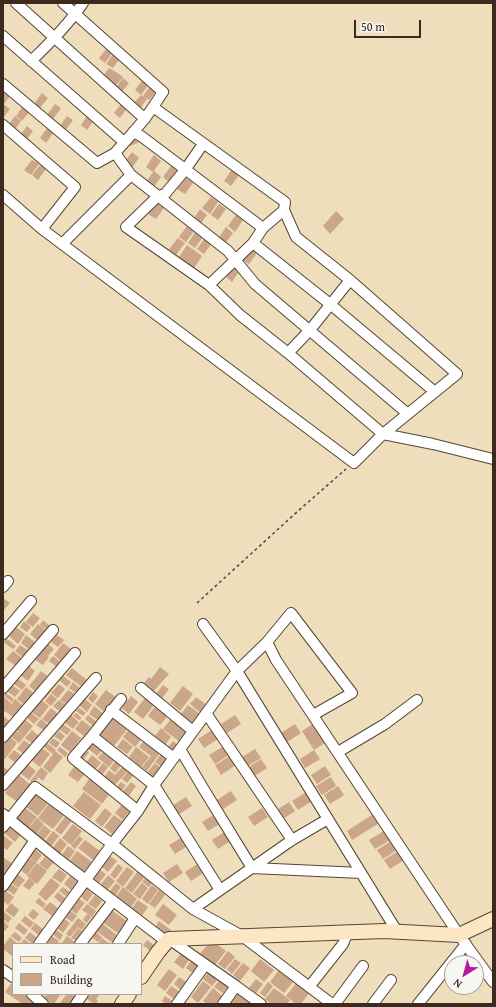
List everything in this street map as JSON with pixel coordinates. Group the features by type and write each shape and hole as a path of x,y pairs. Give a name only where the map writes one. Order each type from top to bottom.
{"street":[{"path":"16,3 145,119"},
{"path":"3,84 97,163 115,153 145,119 163,92 63,3"},
{"path":"31,61 55,38 76,14 83,3"},
{"path":"3,36 124,142"},
{"path":"3,195 42,229 354,462 383,434 457,374 350,280 296,237 284,210 285,202 153,107"},
{"path":"3,125 75,187 42,229"},
{"path":"133,132 141,136 263,228"},
{"path":"203,144 185,170 165,194 158,196 126,227 209,285 240,315 288,353 383,434 433,444 493,459"},
{"path":"115,153 130,175 228,251 255,284 408,414"},
{"path":"62,244 130,175"},
{"path":"209,285 253,243 263,228 284,210"},
{"path":"253,243 330,304 435,392"},
{"path":"288,353 310,330 350,280"},
{"path":"3,634 31,601"},
{"path":"40,943 85,880 138,811 154,785 237,671 267,642 291,613 352,693 313,715"},
{"path":"203,624 237,671 398,933"},
{"path":"3,688 54,630"},
{"path":"267,642 276,660 462,940 493,982"},
{"path":"3,736 75,653"},
{"path":"3,785 96,678"},
{"path":"141,688 193,731"},
{"path":"121,699 73,758 138,811"},
{"path":"338,752 385,724 417,700"},
{"path":"111,710 174,758"},
{"path":"206,714 292,840"},
{"path":"92,736 154,785 220,890"},
{"path":"180,749 252,868"},
{"path":"260,1004 136,918 35,840 5,820 35,788 112,844 193,909 242,936 333,1004 363,966"},
{"path":"193,909 292,840 328,819"},
{"path":"3,886 35,840"},
{"path":"252,868 361,873"},
{"path":"81,943 113,901"},
{"path":"119,943 136,918"},
{"path":"418,1004 462,940 493,919"},
{"path":"142,976 168,940 242,936 384,932 462,940"},
{"path":"309,987 343,944 345,933"},
{"path":"177,1004 205,965"},
{"path":"3,970 12,976"},
{"path":"374,1004 391,980"},
{"path":"223,1004 236,986"},
{"path":"76,1004 82,995"},
{"path":"122,1004 128,995"}],"path":[{"path":"197,603 354,462"}],"building":[{"path":"107,48 113,52 105,63 99,58"},
{"path":"114,53 121,57 113,68 106,64"},
{"path":"109,68 116,72 108,83 101,79"},
{"path":"116,72 123,77 114,88 108,83"},
{"path":"123,78 129,83 121,93 115,89"},
{"path":"143,79 149,84 141,95 135,90"},
{"path":"151,85 157,90 149,100 143,96"},
{"path":"6,88 12,93 4,104 3,93"},
{"path":"42,93 48,98 40,108 34,104"},
{"path":"141,95 147,99 139,110 132,105"},
{"path":"122,103 128,107 120,118 114,113"},
{"path":"3,104 10,109 3,118"},
{"path":"55,104 61,108 53,119 47,115"},
{"path":"24,105 31,110 22,121 16,116"},
{"path":"89,114 95,119 87,130 81,125"},
{"path":"15,116 21,121 13,132 7,127"},
{"path":"67,116 73,120 65,131 59,127"},
{"path":"27,126 33,131 25,142 19,137"},
{"path":"48,127 54,132 46,143 40,138"},
{"path":"133,136 140,142 125,148"},
{"path":"132,152 139,158 131,169 123,164"},
{"path":"154,155 161,161 153,172 146,167"},
{"path":"32,160 39,164 31,175 24,170"},
{"path":"40,165 46,169 38,180 32,175"},
{"path":"171,166 178,171 170,183 163,177"},
{"path":"232,169 239,175 231,186 224,181"},
{"path":"154,171 161,177 153,188 145,183"},
{"path":"186,178 193,183 185,194 177,189"},
{"path":"211,197 218,202 210,214 202,208"},
{"path":"157,203 164,208 156,219 148,214"},
{"path":"219,204 226,209 218,220 211,215"},
{"path":"200,209 207,215 199,226 192,221"},
{"path":"336,211 344,219 330,234 323,226"},
{"path":"236,215 243,220 235,232 228,226"},
{"path":"187,226 194,231 186,242 179,237"},
{"path":"226,227 233,233 225,244 218,239"},
{"path":"196,231 203,237 195,248 188,243"},
{"path":"178,238 185,243 176,255 169,249"},
{"path":"205,238 212,243 204,254 197,249"},
{"path":"187,245 202,256 194,268 179,257"},
{"path":"250,247 257,253 249,264 241,259"},
{"path":"233,265 240,270 232,282 225,276"},
{"path":"3,598 10,603 4,610 3,609"},
{"path":"33,613 40,618 33,627 26,622"},
{"path":"43,620 50,626 47,630 40,625"},
{"path":"24,621 31,627 27,632 20,627"},
{"path":"38,624 46,630 37,640 30,634"},
{"path":"16,627 25,634 18,644 9,636"},
{"path":"26,635 37,644 31,651 21,643"},
{"path":"57,635 64,640 58,647 51,642"},
{"path":"6,638 16,646 13,649 3,642"},
{"path":"47,643 54,649 48,656 41,651"},
{"path":"63,643 72,650 62,662 54,655"},
{"path":"20,645 29,651 24,658 15,651"},
{"path":"13,651 22,658 16,666 6,659"},
{"path":"41,651 49,657 43,665 34,659"},
{"path":"53,656 62,663 58,668 49,661"},
{"path":"28,665 35,671 28,681 20,675"},
{"path":"160,667 169,674 153,692 143,684 149,677 151,679"},
{"path":"72,668 87,680 82,687 66,675"},
{"path":"41,671 49,677 37,693 29,686"},
{"path":"62,675 71,682 67,687 59,680"},
{"path":"17,678 26,685 22,690 13,683"},
{"path":"54,681 57,683 45,699 41,697"},
{"path":"73,682 80,688 76,693 69,688"},
{"path":"59,684 65,689 58,698 51,693"},
{"path":"12,685 20,691 15,697 7,691"},
{"path":"163,685 169,689 161,700 155,695"},
{"path":"183,686 193,694 180,711 170,703"},
{"path":"26,687 35,694 26,706 17,699"},
{"path":"68,690 75,694 67,705 60,700"},
{"path":"106,690 118,699 107,714 95,704"},
{"path":"5,692 14,699 12,702 3,695"},
{"path":"93,692 98,696 93,703 88,699"},
{"path":"51,694 57,699 51,706 45,701"},
{"path":"3,696 11,703 11,705 15,699 25,707 14,718 5,711 3,713"},
{"path":"131,696 138,702 129,714 122,708"},
{"path":"83,697 92,705 87,712 78,704"},
{"path":"196,697 208,706 202,714 190,704"},
{"path":"145,698 154,705 143,719 134,712"},
{"path":"40,699 49,706 40,718 30,711"},
{"path":"59,700 67,706 62,713 53,706"},
{"path":"156,705 169,715 160,725 148,716"},
{"path":"188,705 200,714 193,725 180,715"},
{"path":"94,706 104,714 99,721 89,714"},
{"path":"51,708 59,715 51,725 42,719"},
{"path":"79,708 86,713 83,716 76,711"},
{"path":"30,712 39,719 34,724 26,717"},
{"path":"76,713 82,718 79,720 73,716"},
{"path":"69,714 79,722 73,729 63,721"},
{"path":"88,715 98,723 94,727 85,719"},
{"path":"235,715 241,724 227,733 221,724"},
{"path":"3,716 11,722 5,730 3,728"},
{"path":"115,716 129,727 114,746 100,735"},
{"path":"173,716 190,729 180,742 163,729"},
{"path":"24,719 33,726 24,737 16,730"},
{"path":"41,719 49,726 45,731 36,725"},
{"path":"82,720 91,727 84,736 75,729"},
{"path":"316,722 328,741 314,750 302,731"},
{"path":"63,724 71,730 67,735 59,729"},
{"path":"295,724 301,733 287,742 281,733"},
{"path":"131,727 143,737 135,747 123,737"},
{"path":"161,728 171,737 165,745 154,737"},
{"path":"15,730 24,737 19,743 10,736"},
{"path":"32,730 41,738 35,746 25,738"},
{"path":"212,730 218,739 204,748 198,739"},
{"path":"59,731 65,736 61,741 54,736"},
{"path":"72,731 81,738 70,752 61,745"},
{"path":"10,737 17,743 5,759 3,758 3,744"},
{"path":"53,738 60,743 56,748 49,743"},
{"path":"146,738 162,750 147,771 142,767 151,756 139,747"},
{"path":"92,739 104,748 97,756 86,747"},
{"path":"123,739 133,747 127,754 117,747"},
{"path":"24,740 33,747 26,756 17,749"},
{"path":"173,741 179,746 174,752 168,747"},
{"path":"47,743 63,757 50,773 43,767 53,754 44,747"},
{"path":"224,746 229,755 215,764 209,755"},
{"path":"41,747 50,754 40,767 31,760"},
{"path":"60,747 68,753 65,757 57,750"},
{"path":"136,747 149,757 141,767 129,757"},
{"path":"84,748 89,753 82,761 77,757"},
{"path":"105,749 116,758 109,767 98,758"},
{"path":"255,749 261,758 246,767 240,758"},
{"path":"14,750 23,757 17,764 8,757"},
{"path":"314,750 320,759 305,768 300,759"},
{"path":"163,751 171,757 163,768 155,762"},
{"path":"92,755 101,763 94,771 85,764"},
{"path":"230,756 236,765 221,775 215,765"},
{"path":"117,759 123,763 115,773 110,768"},
{"path":"261,759 267,768 253,777 247,768"},
{"path":"103,763 108,767 101,777 96,772"},
{"path":"155,763 161,768 154,778 147,773"},
{"path":"27,764 36,771 29,780 20,773"},
{"path":"76,764 86,772 78,782 68,775"},
{"path":"124,765 129,769 113,787 103,779 109,770 115,775"},
{"path":"3,766 9,771 3,779"},
{"path":"325,766 331,775 317,784 311,775"},
{"path":"41,767 48,773 43,781 35,775"},
{"path":"130,769 135,773 127,783 122,779"},
{"path":"19,775 33,787 20,804 5,793"},
{"path":"35,775 38,778 33,784 30,781"},
{"path":"91,776 111,792 102,804 82,789"},
{"path":"331,777 336,786 322,795 316,786"},
{"path":"121,782 126,785 121,792 116,788"},
{"path":"131,782 136,786 127,798 121,794"},
{"path":"338,786 344,795 330,804 324,795"},
{"path":"231,791 237,800 223,809 217,800"},
{"path":"36,792 49,802 38,816 25,806"},
{"path":"84,792 101,805 90,819 73,806"},
{"path":"306,792 312,801 298,810 292,801"},
{"path":"186,797 192,806 178,815 172,806"},
{"path":"50,802 65,814 53,829 38,818"},
{"path":"289,802 295,811 280,821 275,811"},
{"path":"123,803 131,809 123,820 115,813"},
{"path":"25,808 37,817 26,830 15,821"},
{"path":"105,808 112,814 102,827 95,821"},
{"path":"262,808 268,817 254,826 248,817"},
{"path":"68,813 74,818 61,835 55,830"},
{"path":"217,813 223,822 208,831 202,822"},
{"path":"375,813 381,822 352,840 347,831"},
{"path":"114,815 122,821 112,834 104,827"},
{"path":"37,818 44,824 35,836 27,830"},
{"path":"73,824 82,831 71,845 62,838"},
{"path":"10,825 21,834 15,842 4,833"},
{"path":"44,825 51,831 43,841 36,836"},
{"path":"53,831 59,836 49,849 43,844"},
{"path":"226,831 232,840 218,849 212,840"},
{"path":"384,831 390,840 375,849 369,840"},
{"path":"3,835 13,843 7,850 3,847"},
{"path":"79,836 83,839 75,849 71,846"},
{"path":"184,836 189,845 175,854 169,845"},
{"path":"60,838 67,844 59,855 52,849"},
{"path":"85,840 100,851 93,860 78,848"},
{"path":"391,841 397,850 383,859 377,850"},
{"path":"68,846 75,851 68,861 61,856"},
{"path":"33,848 42,855 36,863 27,856"},
{"path":"77,851 92,862 82,874 68,863"},
{"path":"398,851 404,860 390,869 384,860"},
{"path":"110,856 117,861 108,872 102,867"},
{"path":"3,857 13,864 3,876"},
{"path":"27,857 36,863 27,875 18,868"},
{"path":"45,857 53,863 47,870 39,864"},
{"path":"37,863 47,871 37,884 27,876"},
{"path":"199,863 205,872 191,881 185,872"},
{"path":"118,864 123,868 115,879 110,875"},
{"path":"177,864 183,873 169,882 163,873"},
{"path":"127,867 134,872 123,887 116,881"},
{"path":"59,869 67,875 61,883 52,877"},
{"path":"100,870 106,874 97,886 92,881"},
{"path":"138,871 145,876 132,893 125,888"},
{"path":"16,873 25,880 18,888 9,881"},
{"path":"148,874 155,879 149,887 142,882"},
{"path":"108,875 115,881 106,892 99,887"},
{"path":"70,876 78,882 71,890 64,884"},
{"path":"29,878 35,883 29,890 23,886"},
{"path":"51,878 60,885 46,901 38,894"},
{"path":"10,883 18,889 14,895 6,889"},
{"path":"116,883 121,887 115,896 109,892"},
{"path":"142,883 148,888 140,899 133,894"},
{"path":"152,885 158,890 148,904 142,899"},
{"path":"63,887 70,892 66,896 59,891"},
{"path":"123,887 137,899 129,910 114,899"},
{"path":"86,888 93,894 87,902 80,896"},
{"path":"4,890 14,897 8,905 3,901"},
{"path":"159,890 165,895 155,908 149,904"},
{"path":"58,892 66,899 62,904 54,897"},
{"path":"95,895 102,901 96,909 88,904"},
{"path":"39,898 46,904 43,908 35,902"},
{"path":"78,898 85,903 81,908 74,902"},
{"path":"138,900 148,907 139,920 129,912"},
{"path":"50,902 59,909 53,917 43,909"},
{"path":"11,903 19,910 14,917 5,911"},
{"path":"74,903 81,908 76,914 70,909"},
{"path":"87,904 96,911 92,917 82,910"},
{"path":"163,904 177,915 169,925 155,915"},
{"path":"67,908 77,916 72,922 62,915"},
{"path":"33,909 39,914 34,920 28,915"},
{"path":"110,909 128,922 119,934 101,921"},
{"path":"4,912 12,918 8,923 3,919"},
{"path":"87,914 91,917 87,923 83,920"},
{"path":"25,916 34,923 30,928 21,921"},
{"path":"63,918 70,923 63,933 56,927"},
{"path":"78,918 86,924 82,930 78,927 70,937 66,934"},
{"path":"3,921 9,926 5,931 3,930"},
{"path":"159,921 171,930 165,938 153,930"},
{"path":"100,922 118,936 113,943 95,930"},
{"path":"19,923 28,930 24,935 15,928"},
{"path":"35,923 44,930 40,936 31,929"},
{"path":"78,928 82,931 75,940 71,938"},
{"path":"55,929 63,935 60,940 52,934"},
{"path":"94,931 102,937 98,942 90,936"},
{"path":"15,932 22,938 19,942 11,936"},
{"path":"30,932 37,938 34,943 32,943 25,938"},
{"path":"50,935 59,941 58,943 49,943 46,941"},
{"path":"67,936 75,942 74,943 62,943"},
{"path":"10,937 17,943 12,943 12,956 3,949 3,946"},
{"path":"102,938 109,943 98,943"},
{"path":"24,939 30,943 21,943"},
{"path":"147,940 155,946 151,952 143,945"},
{"path":"211,940 226,951 215,965 200,954"},
{"path":"183,951 191,957 183,969 174,962"},
{"path":"228,951 235,957 225,969 218,964"},
{"path":"193,958 202,965 195,975 186,968"},
{"path":"235,959 241,963 232,974 227,969"},
{"path":"260,959 274,970 264,982 251,971"},
{"path":"243,963 250,968 240,981 233,975"},
{"path":"169,969 177,975 165,991 157,985"},
{"path":"210,970 219,978 212,986 203,979"},
{"path":"279,970 294,981 284,993 270,982"},
{"path":"179,977 188,983 182,991 174,984"},
{"path":"221,978 230,984 223,993 214,987"},
{"path":"256,979 263,984 256,993 249,988"},
{"path":"203,981 211,987 198,1003 191,997"},
{"path":"12,982 12,995 30,995 35,999 31,1004 21,1004 5,992"},
{"path":"268,982 273,986 265,997 260,993"},
{"path":"297,982 310,992 301,1004 296,1004 286,996"},
{"path":"171,986 180,992 175,1000 166,993"},
{"path":"213,988 222,996 216,1004 207,1004 203,1001"},
{"path":"274,988 290,1000 287,1004 271,1004 265,999"},
{"path":"239,990 254,1004 228,1004"},
{"path":"46,995 60,995 54,1004 44,998"},
{"path":"66,995 72,995 75,997 70,1004 59,1004"},
{"path":"90,995 93,997 91,995 99,995 96,999 98,1001 95,1004 87,999"},
{"path":"165,996 174,1002 172,1004 166,1004 162,1001"}]}
